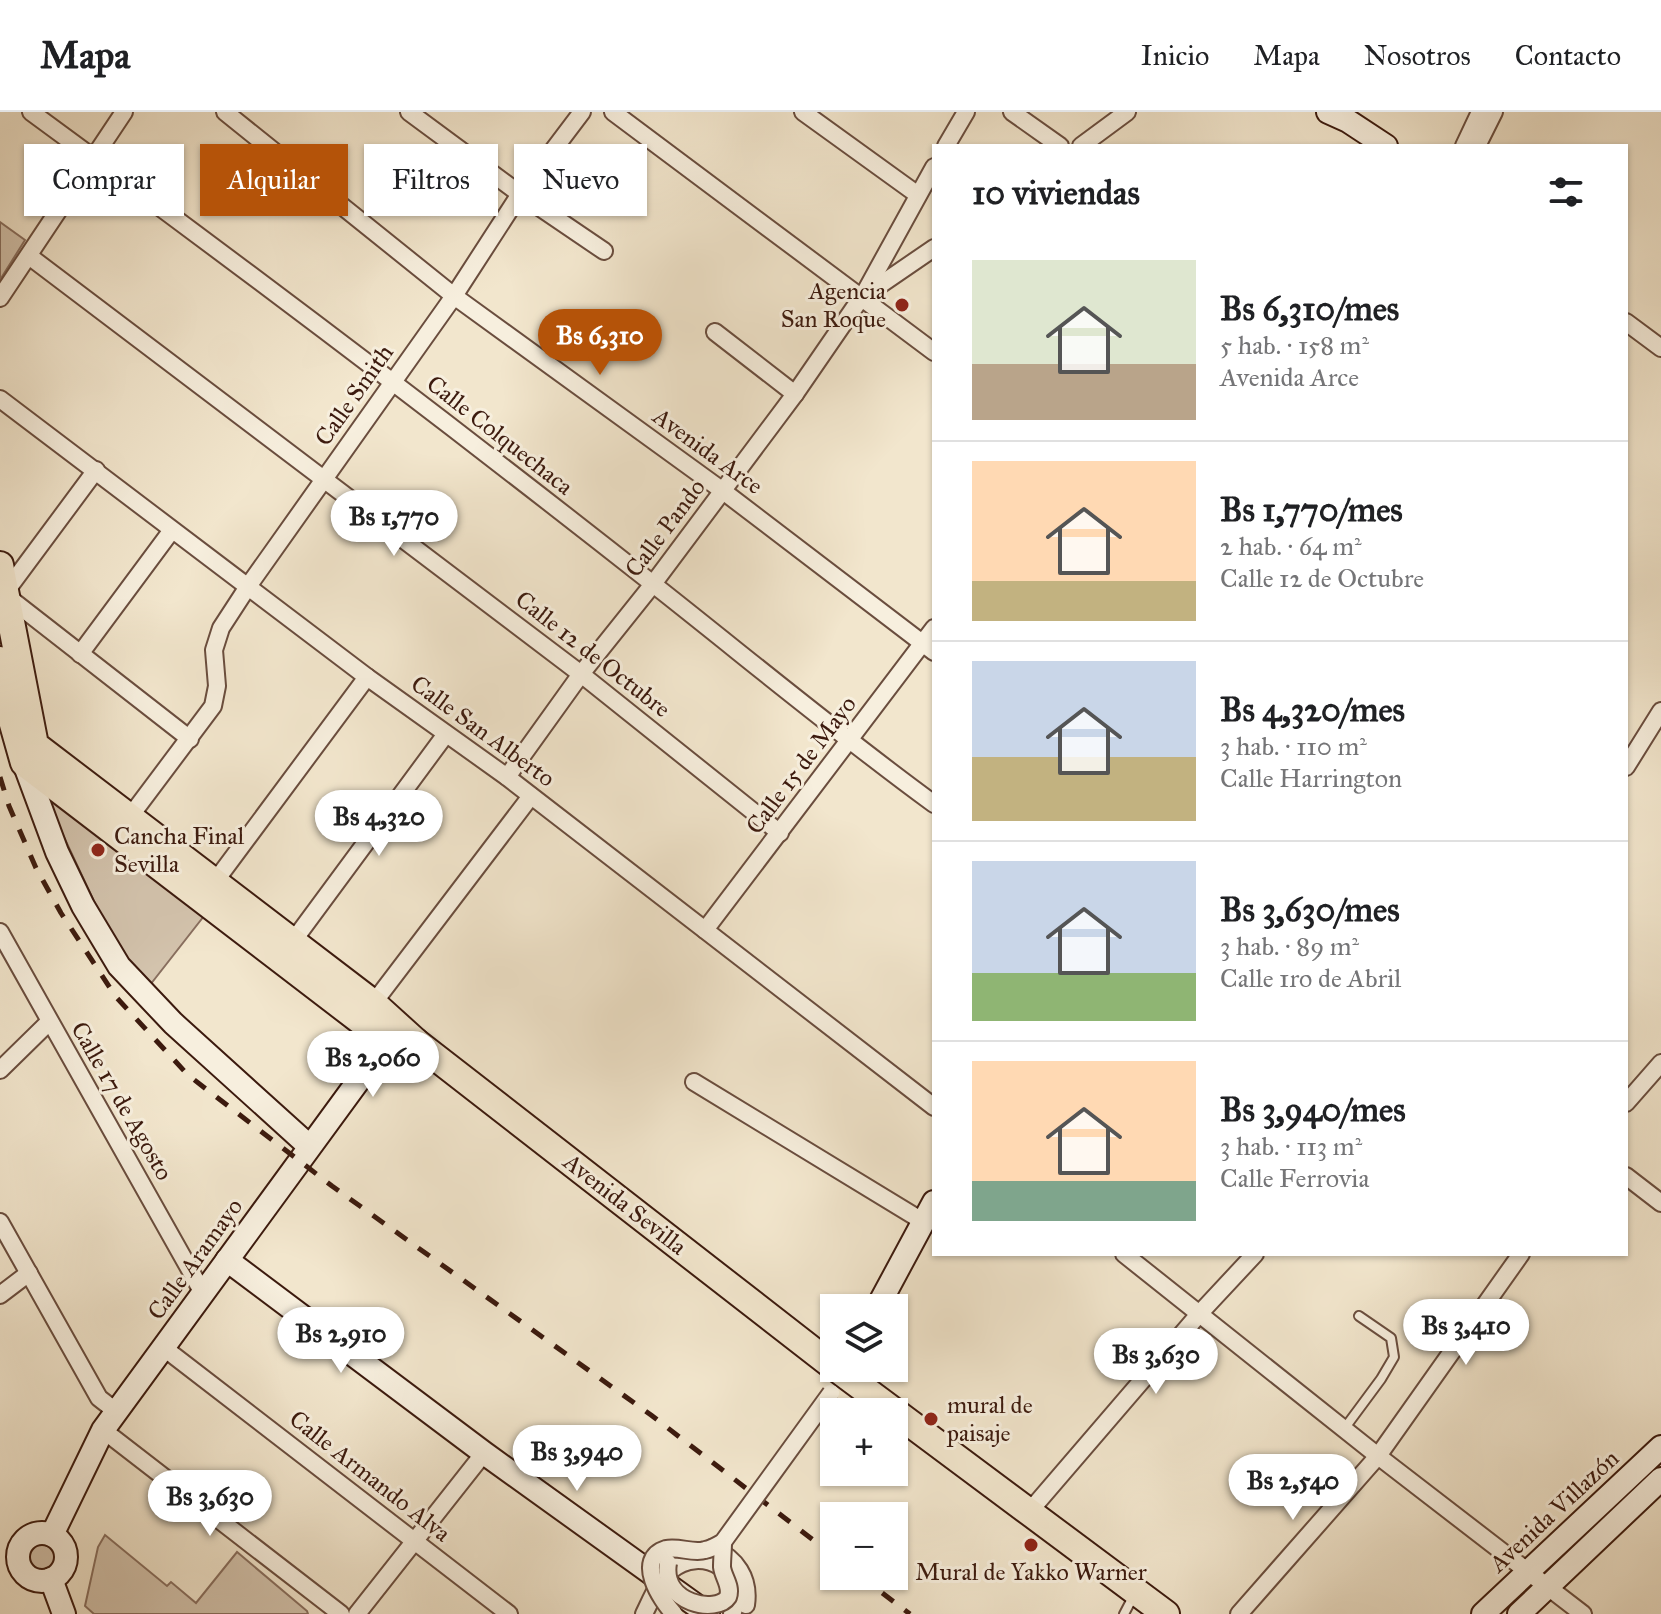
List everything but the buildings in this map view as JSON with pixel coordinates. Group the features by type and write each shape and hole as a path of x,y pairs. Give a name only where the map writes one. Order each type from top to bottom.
{"main road":[{"path":"1328,112 1383,144"},
{"name":"Avenida Sevilla","path":"0,565 35,745 124,826"},
{"path":"0,660 7,703 24,763 57,852 83,906 119,966 173,1023 309,1146"},
{"name":"Avenida Sevilla","path":"24,763 124,826 820,1360"},
{"name":"Calle Aramayo","path":"52,1535 103,1430 309,1146 401,1036"},
{"path":"885,1294 929,1212"},
{"path":"227,1260 484,1453 708,1614"},
{"name":"Avenida Sevilla","path":"849,1382 1029,1512 1130,1603 1166,1614"},
{"name":"Avenida Villazón","path":"1483,1614 1661,1447"},
{"name":"Avenida Villazón","path":"1519,1614 1661,1479"},
{"path":"37,1533 52,1535 59,1540 65,1553 62,1568 51,1579 36,1580 23,1571 10,1545 37,1533"},
{"path":"51,1579 64,1614"}],"street":[{"name":"Calle Colquechaca","path":"31,112 75,144"},
{"path":"103,144 124,112"},
{"name":"Avenida Arce","path":"225,112 454,296 723,491 929,648"},
{"path":"409,112 514,190"},
{"name":"Calle Smith","path":"558,144 582,112"},
{"path":"613,112 932,351"},
{"path":"803,112 918,195"},
{"path":"947,144 966,112"},
{"path":"1012,112 1057,144"},
{"path":"1084,144 1127,112"},
{"path":"1465,144 1480,112"},
{"path":"1478,144 1494,112"},
{"path":"861,298 932,170"},
{"name":"Calle Smith","path":"124,826 213,706 217,686 214,650 221,628 391,381 454,296 514,203"},
{"path":"0,298 56,216"},
{"name":"Calle Colquechaca","path":"171,216 391,381 653,584 848,742 932,803"},
{"path":"552,216 604,251"},
{"name":"Calle Pando","path":"507,777 581,674 653,584 795,394 861,298 932,249"},
{"name":"Calle 12 de Octubre","path":"29,256 581,674 780,833"},
{"path":"1628,323 1661,348"},
{"path":"715,332 795,394"},
{"name":"Calle San Alberto","path":"0,399 367,677 507,777 932,1105"},
{"path":"96,470 4,594 190,739"},
{"path":"80,654 172,530"},
{"name":"Calle 15 de Mayo","path":"705,930 848,742 929,648"},
{"path":"209,890 367,677"},
{"path":"1628,764 1661,711"},
{"path":"286,950 446,734"},
{"path":"367,1012 531,796"},
{"name":"Calle 17 de Agosto","path":"0,932 203,1293"},
{"path":"0,1070 49,1022"},
{"path":"1628,1101 1661,1063"},
{"path":"694,1082 929,1212"},
{"path":"1628,1178 1661,1203"},
{"path":"0,1222 99,1398 117,1412"},
{"path":"1127,1256 1583,1614"},
{"path":"1029,1512 1200,1313 1253,1256"},
{"path":"1239,1614 1378,1456 1520,1256"},
{"path":"0,1295 29,1273"},
{"name":"Calle Armando Alva","path":"164,1348 509,1614"},
{"path":"676,1614 657,1593 652,1579 652,1565 657,1555 673,1549 704,1551 723,1542 833,1382"},
{"path":"103,1430 341,1614"},
{"path":"357,1614 484,1453"},
{"path":"657,1577 692,1609 705,1614 715,1611 728,1599 729,1591 722,1570 723,1542"},
{"path":"644,1614 657,1577 675,1550 685,1547 715,1548 741,1571 748,1586 744,1614"},
{"path":"657,1577 679,1565 699,1560 715,1563 731,1575 737,1589 738,1601 732,1614"},
{"path":"657,1577 676,1614"}],"lane":[{"path":"1344,1429 1394,1357 1391,1338 1359,1316"}],"shaded area":[{"path":"0,222 25,240 0,280"},
{"path":"42,790 204,916 150,985 113,942"},
{"path":"105,1535 167,1586 171,1582 196,1603 237,1552 308,1614 94,1614 85,1606 98,1547"},
{"path":"42,1544 52,1548 56,1558 52,1568 42,1572 32,1568 28,1558 32,1548"}],"railway":[{"path":"0,777 36,868 61,913 116,997 188,1075 332,1186 651,1415 820,1545"},
{"path":"878,1590 910,1614"}],"place":[{"name":"Agencia San Roque","path":"902,305"},
{"name":"Cancha Final Sevilla","path":"98,850"},
{"name":"mural de paisaje","path":"931,1419"},
{"name":"Mural de Yakko Warner","path":"1031,1545"}]}
